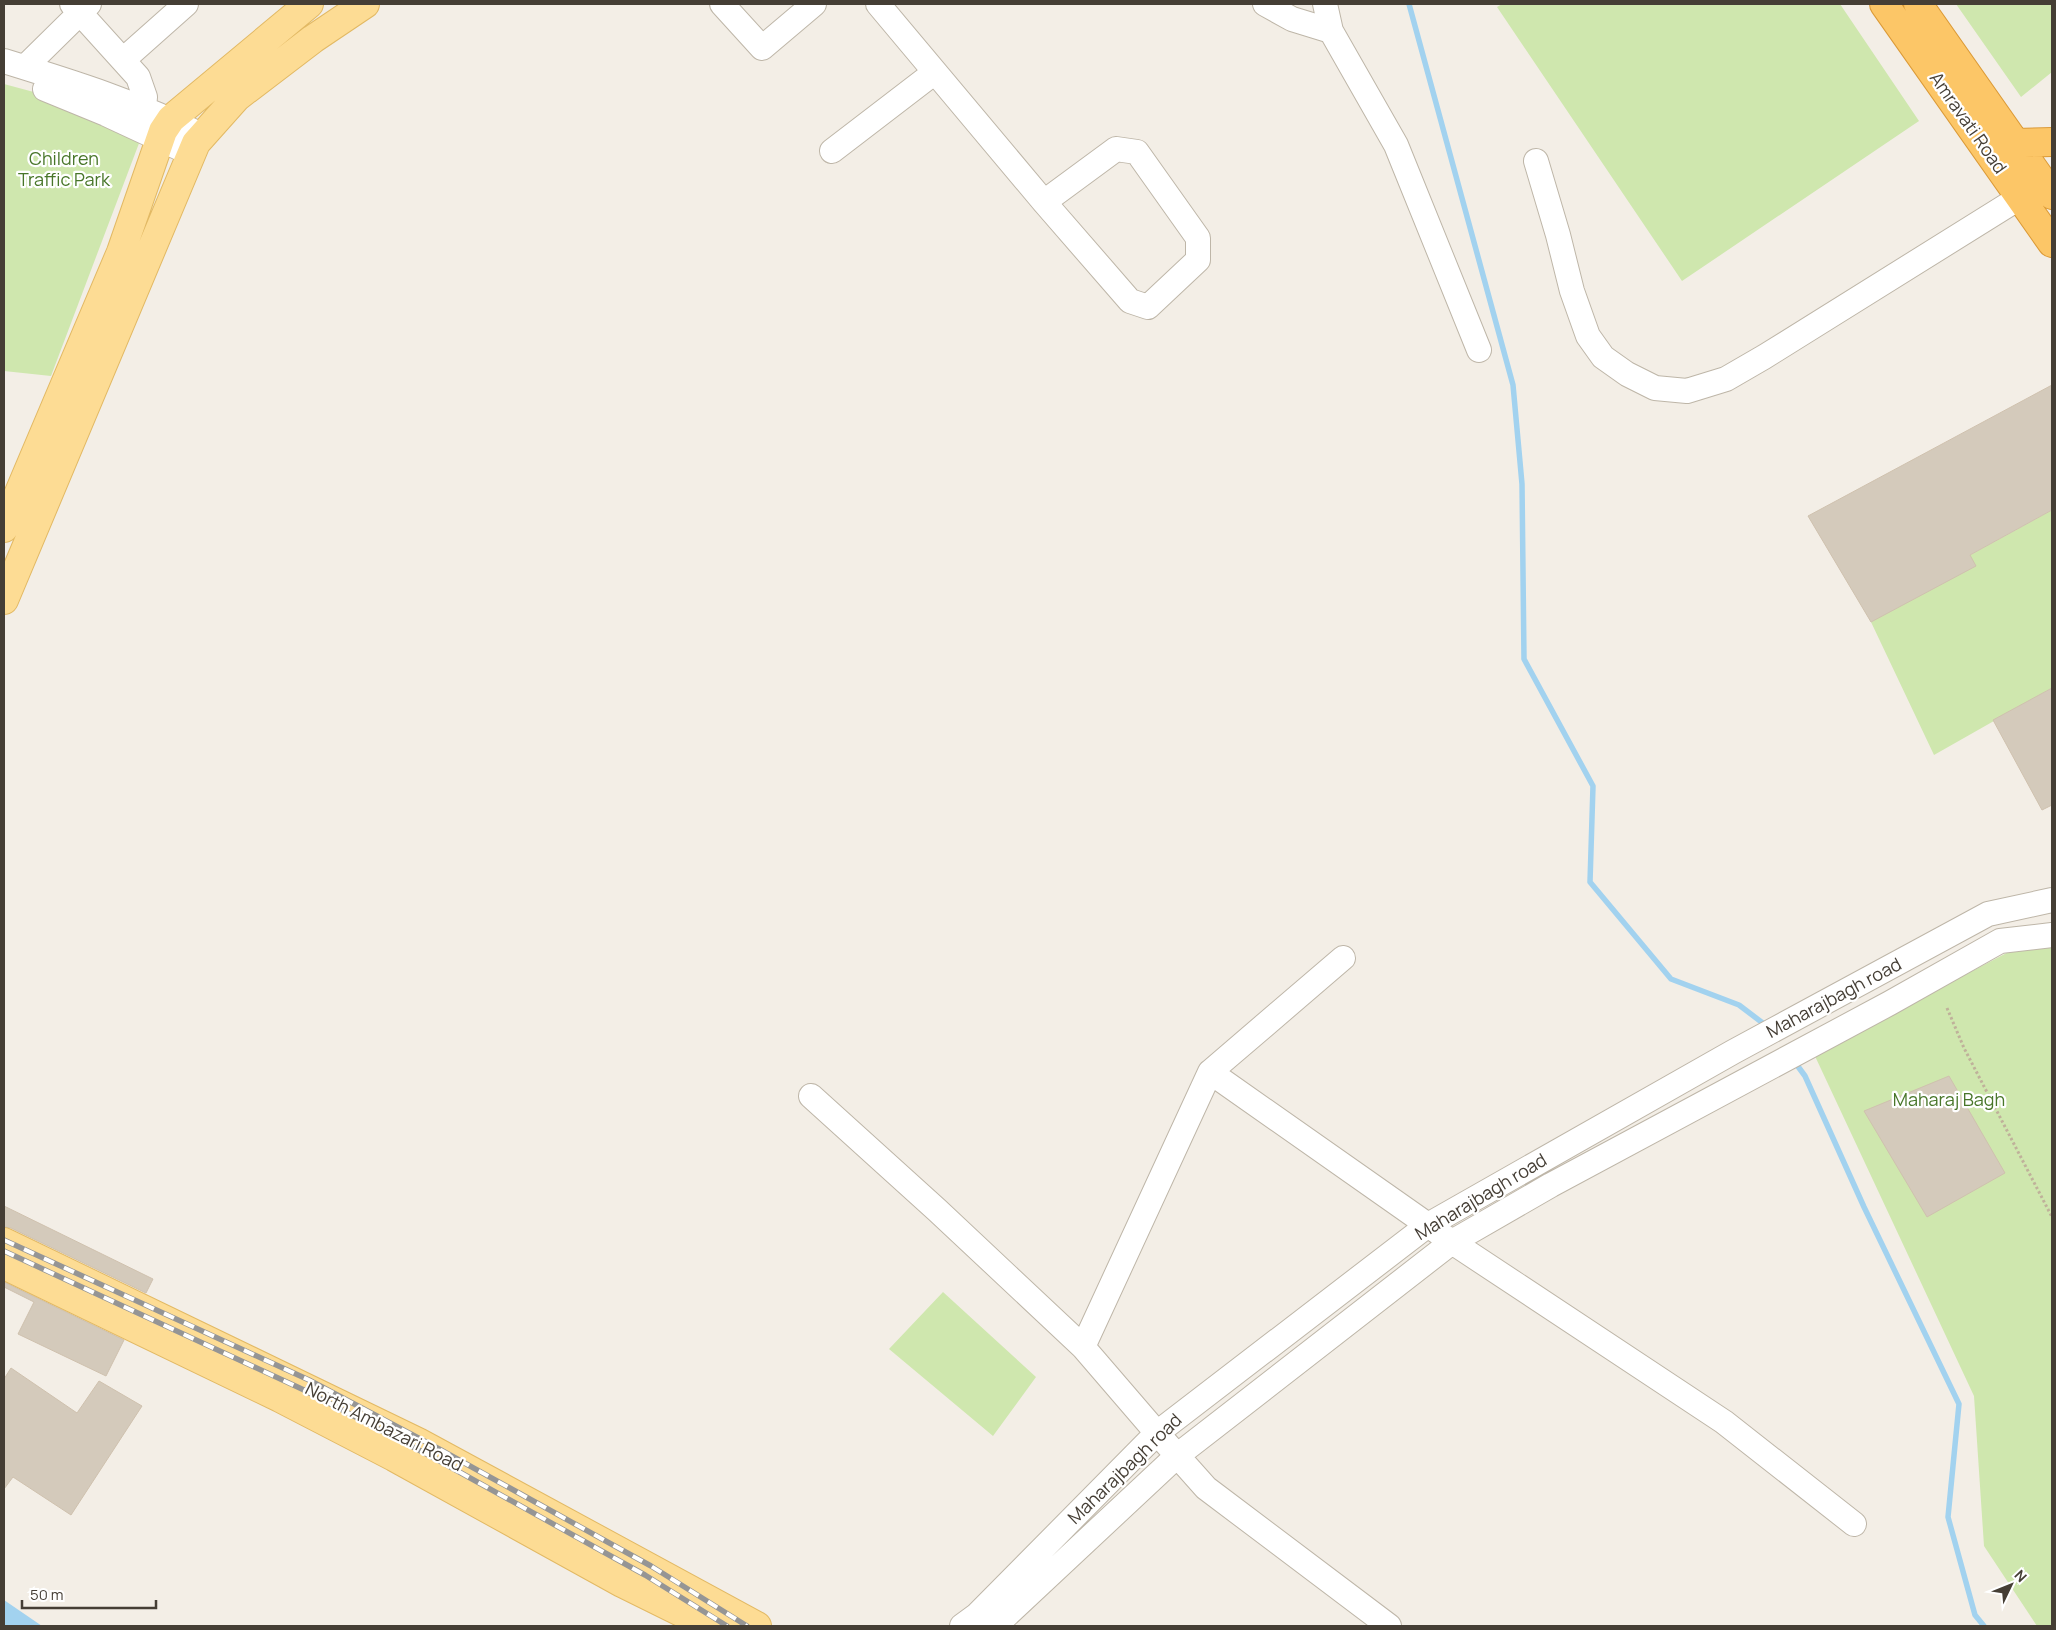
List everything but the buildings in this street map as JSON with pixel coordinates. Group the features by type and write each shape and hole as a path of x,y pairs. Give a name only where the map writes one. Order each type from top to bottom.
{"highway":[{"name":"Amravati Road","path":"1884,4 2043,195 2052,243"},
{"path":"1918,4 2015,143 2043,195"},
{"path":"2015,143 2052,142"}],"main road":[{"path":"4,528 121,252 153,124 309,4"},
{"path":"4,600 197,145 237,97 313,39 364,4"},
{"name":"North Ambazari Road","path":"4,1242 418,1442 757,1626"},
{"name":"North Ambazari Road","path":"4,1265 280,1398 394,1457 622,1583 709,1626"}],"street":[{"path":"123,60 186,4"},
{"path":"722,4 762,48 814,4"},
{"path":"878,4 1044,202 1130,301 1148,306 1198,260 1198,238 1137,152 1116,149 1044,202"},
{"path":"1265,4 1292,19 1331,32"},
{"path":"1325,4 1331,32 1396,145 1479,350"},
{"path":"14,64 80,7 138,76 153,124"},
{"path":"14,64 100,92 153,124 197,145"},
{"path":"832,151 935,72"},
{"path":"4,78 48,90 153,124"},
{"path":"1536,161 1572,291 1588,336 1603,357 1627,374 1656,388 1687,391 1726,379 2043,195"},
{"name":"Maharajbagh road","path":"962,1626 977,1615 1157,1433 1428,1225 1733,1052 1988,914 2052,900"},
{"name":"Maharajbagh road","path":"995,1626 1178,1455 1452,1242 1552,1185 1838,1031 2000,941 2052,935"},
{"path":"1082,1347 1210,1072 1343,958"},
{"path":"1210,1072 1452,1242 1724,1422 1854,1524"},
{"path":"811,1096 937,1210 1082,1347 1206,1488 1389,1626"}],"path":[{"path":"1947,1008 1964,1048 2052,1217"}],"green space":[{"path":"1502,4 1840,4 1919,121 1682,281 1497,7"},
{"path":"1956,4 2052,4 2052,72 2021,97"},
{"name":"Children Traffic Park","path":"4,84 56,98 141,138 51,376 4,371"},
{"path":"2052,510 2052,688 1934,755 1871,622 1970,555"},
{"name":"Maharaj Bagh","path":"2020,946 2052,947 2052,1626 2037,1626 1984,1546 1974,1396 1814,1054"},
{"path":"943,1292 1036,1377 993,1436 889,1349"}],"water":[{"path":"4,1600 42,1626 4,1626"}],"waterway":[{"path":"1409,4 1513,385 1522,484 1524,659 1593,786 1590,882 1671,979 1739,1005 1768,1027"},
{"path":"1794,1061 1805,1076 1864,1207 1959,1404 1948,1517 1975,1615 1984,1626"}],"railway":[{"path":"4,1240 309,1380 441,1450 651,1566 747,1626"},
{"path":"4,1251 304,1390 436,1459 645,1575 727,1626"}]}
